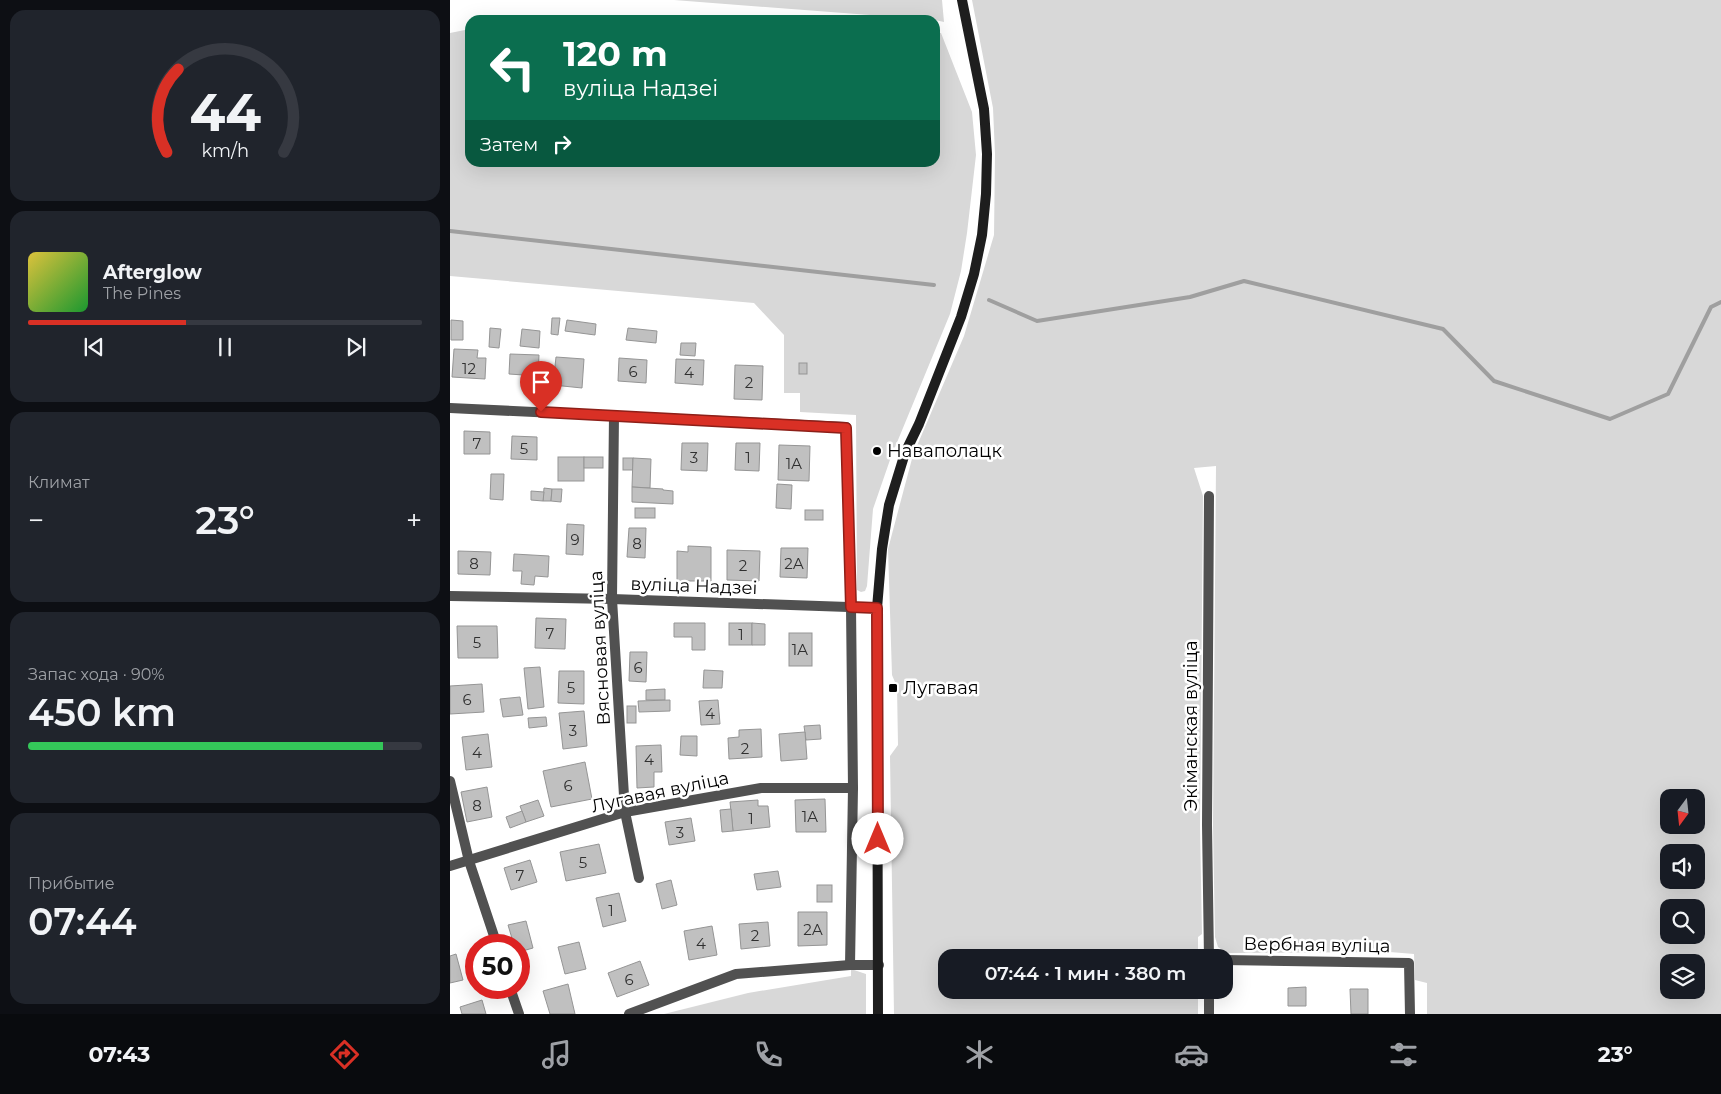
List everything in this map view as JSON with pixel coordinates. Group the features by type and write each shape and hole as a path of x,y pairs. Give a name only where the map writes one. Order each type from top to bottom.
{"main road":[{"path":"878,1014 877,608 882,549 889,505 905,453 919,424 946,356 961,317 974,274 982,235 986,194 984,109 962,0"}],"street":[{"path":"450,408 846,428 851,607 853,788 850,965"},
{"name":"Вясновая вуліца","path":"614,415 612,599 625,812 639,878"},
{"name":"Экіманская вуліца","path":"1209,496 1207,826 1209,949"},
{"name":"вуліца Надзеі","path":"450,596 612,599 877,608"},
{"path":"450,781 469,861 492,934"},
{"name":"Лугавая вуліца","path":"450,866 625,812 761,788 853,788"},
{"name":"Вербная вуліца","path":"1233,960 1409,963 1410,1014"},
{"path":"629,1014 736,974 850,965 878,966"},
{"path":"514,999 519,1014"},
{"path":"1209,999 1209,1014"}],"shaded area":[{"path":"674,0 942,0 944,22 940,21 940,15 870,15"},
{"path":"972,0 1721,0 1721,1014 1427,1014 1427,983 1415,980 1414,954 1390,952 1233,953 1233,949 1221,949 1218,947 1215,937 1213,825 1216,466 1194,468 1203,496 1200,826 1202,934 1198,937 1198,949 938,949 938,999 1198,999 1198,1014 894,1014 890,756 898,745 897,687 892,675 888,549 913,455 964,336 994,235 995,154 993,108"},
{"path":"465,30 465,167 940,167 941,33 972,112 976,155 967,233 961,271 950,314 891,457 873,509 867,586 865,591 857,590 856,415 800,412 800,393 784,393 784,335 754,303 450,276 450,33"},
{"path":"851,969 866,974 866,1014 664,1014 748,993 851,976"}],"building":[{"path":"552,318 560,318 558,335 551,334"},
{"path":"451,320 463,321 463,340 451,340"},
{"path":"567,320 596,324 595,335 565,331"},
{"path":"490,328 501,329 499,348 489,347"},
{"path":"628,328 657,331 656,343 626,340"},
{"path":"522,329 540,331 539,348 520,346"},
{"path":"681,343 696,343 695,356 680,355"},
{"path":"454,349 478,350 477,358 486,358 485,379 452,377"},
{"path":"510,354 539,355 538,376 509,374"},
{"path":"556,357 584,359 582,388 553,385"},
{"path":"619,358 647,360 646,383 618,381"},
{"path":"676,359 704,360 703,385 675,383"},
{"path":"799,363 807,363 807,374 799,374"},
{"path":"735,365 763,366 762,400 734,399"},
{"path":"464,431 490,432 490,454 464,454"},
{"path":"512,436 537,437 537,460 511,459"},
{"path":"682,443 708,443 707,471 681,470"},
{"path":"736,443 760,443 759,471 735,470"},
{"path":"779,445 810,446 809,481 778,480"},
{"path":"558,457 584,457 584,481 558,481"},
{"path":"584,457 603,457 603,468 584,468"},
{"path":"623,458 633,458 633,470 623,470"},
{"path":"633,458 651,459 650,488 632,487"},
{"path":"491,474 504,474 503,500 490,499"},
{"path":"777,484 792,485 791,509 776,508"},
{"path":"632,487 673,491 673,504 632,502"},
{"path":"544,488 552,489 551,501 543,501"},
{"path":"552,489 562,489 561,502 551,501"},
{"path":"531,491 544,492 543,501 531,500"},
{"path":"635,508 655,508 655,518 635,518"},
{"path":"805,510 823,510 823,520 805,520"},
{"path":"567,524 584,525 583,555 566,554"},
{"path":"629,528 646,528 645,558 627,557"},
{"path":"688,546 711,547 711,581 677,581 677,551 688,552"},
{"path":"781,548 808,548 807,578 780,577"},
{"path":"727,550 760,551 759,581 727,580"},
{"path":"458,551 491,552 490,575 458,574"},
{"path":"514,554 549,556 548,577 535,576 534,585 521,584 522,571 513,571"},
{"path":"536,618 566,619 565,649 535,648"},
{"path":"674,623 705,623 705,650 692,650 692,637 674,637"},
{"path":"729,623 752,623 752,645 729,645"},
{"path":"752,623 765,624 765,645 752,645"},
{"path":"457,626 497,626 498,658 458,658"},
{"path":"789,633 812,633 812,666 789,666"},
{"path":"630,652 647,652 646,682 629,681"},
{"path":"540,667 544,707 528,709 524,668"},
{"path":"704,670 723,671 722,688 703,688"},
{"path":"559,671 584,671 584,704 558,703"},
{"path":"482,684 484,712 450,714 450,686"},
{"path":"665,689 665,700 646,700 646,690"},
{"path":"520,697 523,715 503,717 500,699"},
{"path":"670,700 670,711 639,712 638,701"},
{"path":"718,700 720,724 701,725 699,701"},
{"path":"627,706 636,706 636,723 627,723"},
{"path":"584,711 587,746 563,749 559,713"},
{"path":"546,717 547,726 529,728 528,718"},
{"path":"820,725 821,739 806,740 804,726"},
{"path":"761,729 762,757 729,759 728,738 739,737 739,730"},
{"path":"805,732 807,759 781,761 779,734"},
{"path":"488,734 492,767 466,770 462,737"},
{"path":"681,736 697,736 697,756 680,755"},
{"path":"661,745 662,772 654,772 654,787 637,788 636,746"},
{"path":"585,762 592,799 551,807 543,771"},
{"path":"487,787 492,817 467,822 461,792"},
{"path":"825,799 826,832 796,832 795,800"},
{"path":"538,800 544,816 526,822 520,806"},
{"path":"758,800 758,806 768,806 770,827 733,831 730,802"},
{"path":"731,809 733,831 722,832 720,810"},
{"path":"522,811 526,822 510,828 506,817"},
{"path":"691,818 695,841 669,845 665,822"},
{"path":"599,844 606,873 566,881 560,852"},
{"path":"530,860 537,882 511,890 504,868"},
{"path":"778,871 781,887 757,890 754,874"},
{"path":"671,880 677,905 662,909 656,884"},
{"path":"817,885 832,885 832,902 817,902"},
{"path":"619,893 626,921 603,927 596,898"},
{"path":"798,912 827,912 827,945 798,946"},
{"path":"526,921 529,934 511,934 508,925"},
{"path":"768,922 770,946 741,949 739,924"},
{"path":"712,926 717,955 689,960 684,931"},
{"path":"530,936 533,948 530,949"},
{"path":"579,942 586,969 565,974 558,947"},
{"path":"456,954 463,980 450,983 450,956"},
{"path":"640,961 649,985 617,997 608,973"},
{"path":"568,984 575,1014 550,1014 543,991"},
{"path":"1306,987 1306,1006 1288,1006 1288,988"},
{"path":"1350,989 1368,989 1368,1014 1351,1014"},
{"path":"482,1000 486,1014 462,1014 460,1007"}],"waterway":[{"path":"450,231 934,285"},
{"path":"989,300 1037,321 1190,297 1244,281 1443,329 1494,381 1610,419 1668,394 1711,307 1721,302"}],"place":[{"name":"Наваполацк","path":"877,451"},
{"name":"Лугавая","path":"893,688"}],"route":[{"path":"541,412 846,428 851,607 877,608 878,839"}]}
